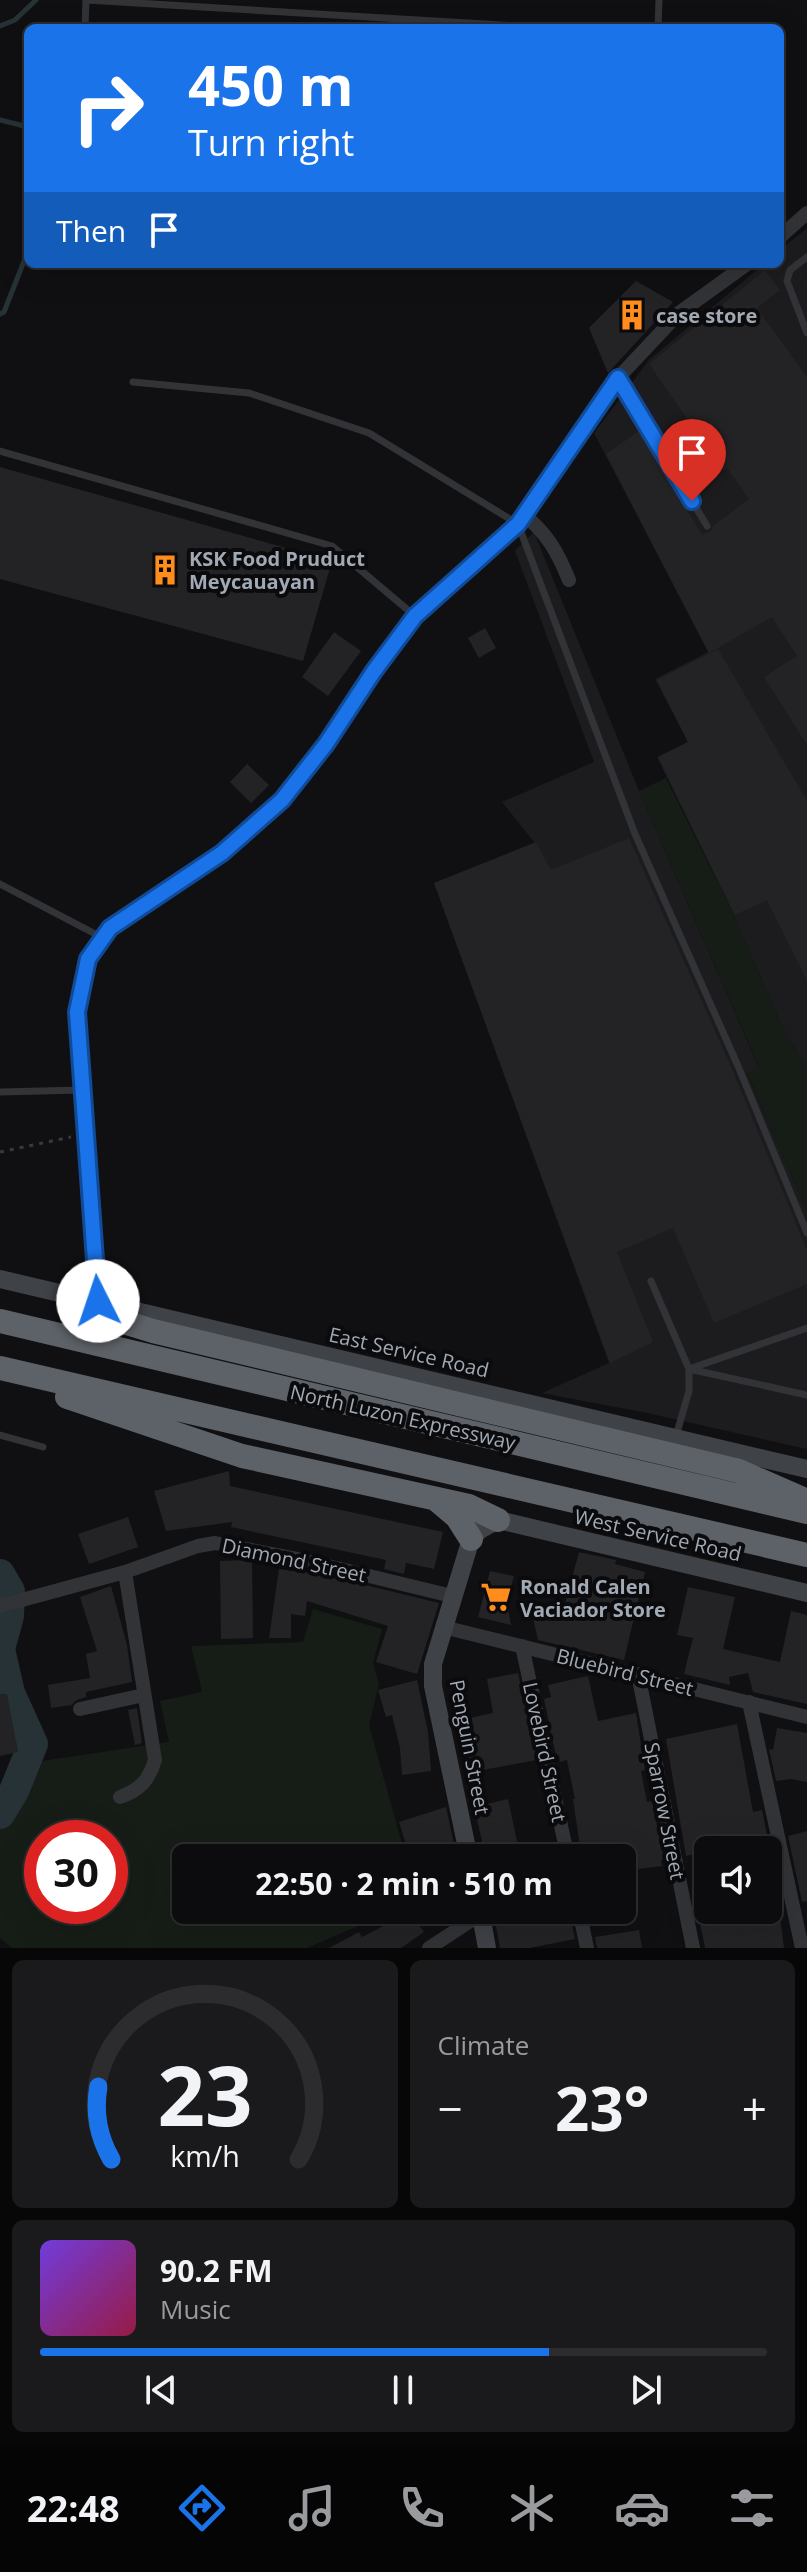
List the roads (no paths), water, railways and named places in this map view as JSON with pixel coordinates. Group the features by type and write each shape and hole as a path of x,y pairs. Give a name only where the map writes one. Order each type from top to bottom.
{"highway":[{"path":"98,1301 127,1323 153,1331 739,1471 807,1501"},
{"name":"North Luzon Expressway","path":"0,1321 807,1512"},
{"name":"North Luzon Expressway","path":"0,1368 807,1555"},
{"path":"0,1374 242,1456 469,1506 498,1520"},
{"path":"435,1498 457,1517 471,1539"}],"main road":[{"name":"East Service Road","path":"0,1279 807,1469"},
{"path":"471,1539 498,1520"},
{"name":"West Service Road","path":"498,1520 807,1593"},
{"name":"Penguin Street","path":"466,1844 433,1686 433,1664 471,1539"},
{"path":"482,1924 487,1948"}],"street":[{"path":"784,233 807,213"},
{"path":"98,1301 77,1012 88,959 110,928 222,853 282,800 326,744 415,616 521,519 618,378 679,313 741,268"},
{"path":"521,519 540,527 558,552 569,580"},
{"name":"Diamond Street","path":"0,1606 23,1602 215,1543 303,1560 452,1596"},
{"path":"120,1797 135,1792 150,1777 155,1760 125,1572"},
{"name":"Bluebird Street","path":"443,1627 807,1717"},
{"name":"Lovebird Street","path":"522,1646 565,1844"},
{"name":"Sparrow Street","path":"638,1674 693,1948"},
{"path":"80,1709 144,1695"},
{"path":"749,1702 802,1948"},
{"path":"429,1948 463,1924"},
{"path":"582,1924 587,1948"}],"lane":[{"path":"85,24 86,0 484,24"},
{"path":"658,24 659,0"},
{"path":"807,257 790,270 787,281 807,333"},
{"path":"618,378 707,526"},
{"path":"133,382 249,393 369,433 521,519 635,834 738,1066 807,1233"},
{"path":"0,451 332,546 415,616"},
{"path":"0,884 103,938"},
{"path":"0,1092 83,1090"},
{"path":"651,1281 689,1369 689,1391 675,1438"},
{"path":"689,1369 807,1328"},
{"path":"689,1369 807,1395"},
{"path":"0,1435 43,1447"}],"waterway":[{"path":"0,26 15,20 36,0"},
{"path":"0,120 24,126"},
{"path":"0,314 4,312 24,261"},
{"path":"0,1574 10,1591 9,1616 0,1649 10,1693 33,1744 14,1791 0,1814"}],"place":[{"name":"case store","path":"632,315"},
{"name":"KSK Food Pruduct Meycauayan","path":"165,570"},
{"name":"Ronald Calen Vaciador Store","path":"496,1597"}]}
